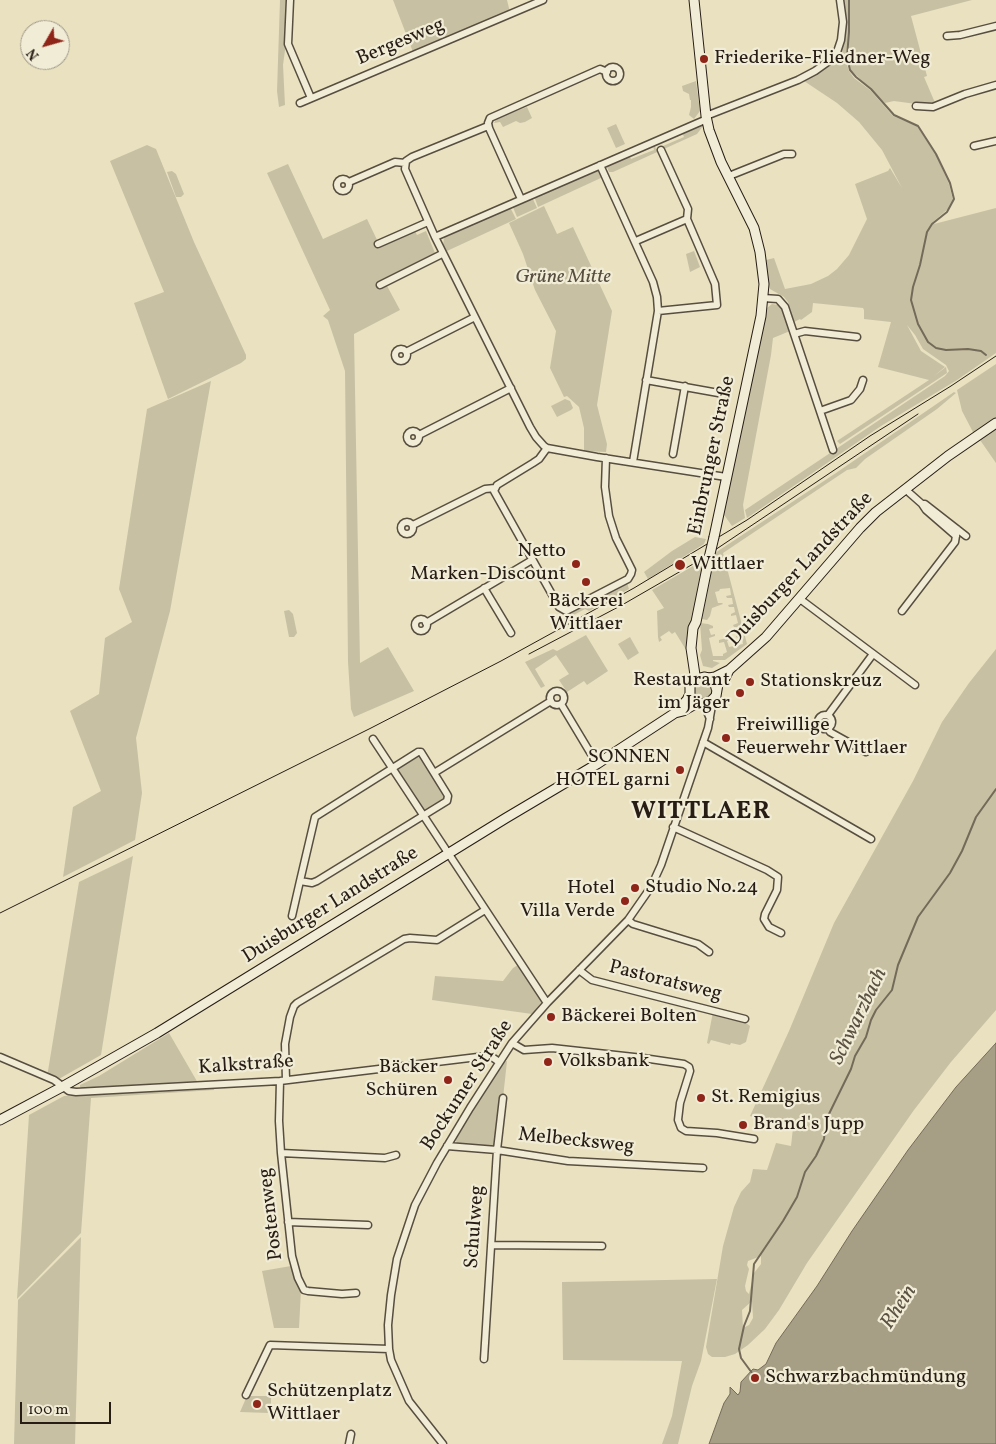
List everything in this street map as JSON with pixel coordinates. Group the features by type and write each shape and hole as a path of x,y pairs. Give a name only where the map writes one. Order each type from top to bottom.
{"main road":[{"name":"Einbrunger Straße","path":"693,680 695,676 693,628 696,622 747,386 764,284 758,240 712,139 706,118 694,0"},
{"name":"Duisburger Landstraße","path":"0,1120 165,1028 598,764 675,713 690,694 689,688 693,680 698,677 715,677 729,670 766,637 860,528 905,489 996,423"},
{"name":"Einbrunger Straße","path":"696,622 698,660 708,678"},
{"name":"Duisburger Landstraße","path":"675,713 700,704 709,703 713,700 716,688 729,670"},
{"path":"708,678 715,683 716,688"},
{"path":"690,694 700,704"}],"street":[{"path":"290,0 288,44 311,98"},
{"name":"Bergesweg","path":"300,103 543,0"},
{"path":"435,237 521,198 798,80 826,64 837,52 841,40 843,22 840,0"},
{"path":"947,36 960,35 996,26"},
{"path":"521,198 488,126 489,119 494,115 600,69 607,72"},
{"path":"916,106 933,108 966,94 996,85"},
{"path":"349,182 395,162 405,163 412,157 488,126"},
{"path":"974,146 996,141"},
{"path":"658,311 717,305 716,284 687,219 688,208 661,150"},
{"path":"729,176 784,154 792,154"},
{"path":"405,163 405,169 442,254 536,437 547,448 726,477"},
{"path":"600,165 653,282 658,311 632,462"},
{"path":"636,241 687,219"},
{"path":"378,244 428,222"},
{"path":"380,286 442,254"},
{"path":"763,298 778,299 783,303 833,450"},
{"path":"406,352 475,317"},
{"path":"794,334 805,331 857,337"},
{"path":"646,380 724,394"},
{"path":"820,411 851,400 860,389 862,380"},
{"path":"673,454 685,386"},
{"path":"419,435 511,388"},
{"path":"413,525 485,489 495,488 539,459 547,448"},
{"path":"495,488 495,494 559,607 566,611 630,578 632,570 616,538 609,516 605,486 606,458"},
{"path":"905,489 957,532 966,536"},
{"path":"902,612 955,542 957,532"},
{"path":"426,623 532,560"},
{"path":"484,588 511,633"},
{"path":"800,599 915,685"},
{"path":"866,752 830,732 828,728 821,727 818,721 822,716 828,715 872,654"},
{"path":"434,774 551,701 552,694 555,691 560,692 564,697 561,704"},
{"name":"Bockumer Straße","path":"443,1444 409,1401 394,1368 389,1349 388,1325 397,1259 415,1205 447,1146 512,1043 547,1003 628,920 651,887 661,865 710,719 713,700"},
{"path":"551,701 556,705 561,704"},
{"path":"561,704 598,764"},
{"path":"700,704 706,709 710,719"},
{"path":"828,715 832,723 828,728"},
{"path":"373,739 547,1003"},
{"path":"702,742 871,839"},
{"path":"292,916 300,881 315,818 413,754 421,752 447,794 448,799 317,881 312,883 300,881"},
{"path":"674,827 767,870 778,877 777,890 764,919 769,927 781,933"},
{"name":"Postenweg","path":"356,1293 318,1293 304,1290 298,1278 292,1256 279,1121 285,1044 290,1017 297,1003 404,939 437,940 485,910"},
{"path":"628,920 633,924 698,944 709,952"},
{"name":"Pastoratsweg","path":"579,970 592,980 746,1018"},
{"path":"512,1043 524,1050 561,1049 686,1065 690,1071 678,1114 678,1122 681,1128 686,1131 717,1133 754,1139"},
{"name":"Kalkstraße","path":"0,1057 54,1080 62,1087 76,1092 283,1080 486,1056 492,1057 499,1062"},
{"name":"Schulweg","path":"484,1358 490,1245 503,1098"},
{"name":"Melbecksweg","path":"447,1146 497,1150 568,1162 703,1168"},
{"path":"281,1153 385,1158 396,1155"},
{"path":"288,1222 368,1225"},
{"path":"490,1245 602,1246"},
{"path":"246,1395 270,1345 389,1349"},
{"path":"349,1443 351,1434"}],"green space":[{"path":"280,0 288,0 283,65 285,105 279,107 277,91"},
{"path":"393,0 507,0 510,12 413,52"},
{"path":"842,0 972,0 911,16 927,76 924,77 936,105 894,101 885,103 851,70 848,62 849,41 846,62 854,78 870,90 893,116 917,126 936,155 949,184 953,200 949,208 933,222 934,224 996,208 996,353 957,380 881,426 747,518 745,510 945,376 949,371 946,365 923,349 907,325 921,351 945,367 934,376 946,367 947,373 840,444 837,441 929,380 878,367 891,322 864,319 863,308 813,303 812,312 801,320 794,322 788,302 769,287 766,260 774,258 785,289 811,284 828,276 849,255 867,219 855,184 888,171 890,168 902,188 882,150 859,122 837,103 804,81 803,78 838,54"},
{"path":"696,81 700,111 694,119 689,115 691,100 689,94 683,91 682,86"},
{"path":"527,107 532,118 525,122 520,123 516,121 503,127 500,122 494,123 497,118"},
{"path":"616,124 625,144 616,148 607,128"},
{"path":"698,125 703,126 697,134 613,172 609,172 607,167 613,161 629,154 631,159 654,150 654,144 656,149 684,137 682,132"},
{"path":"147,145 156,149 194,242 246,355 246,359 241,363 168,399 134,303 164,292 110,161"},
{"path":"288,164 323,239 367,219 379,244 414,229 417,235 426,231 435,253 427,260 386,284 400,310 354,334 360,663 388,647 414,691 354,717 351,709 348,662 345,371 328,320 323,316 330,310 267,173"},
{"path":"597,170 603,177 538,207 534,196"},
{"path":"172,171 176,174 184,194 181,197 176,197 167,172"},
{"path":"532,197 537,208 517,217 512,205"},
{"name":"Grüne Mitte","path":"544,206 557,234 573,227 612,311 597,405 607,444 606,452 584,451 584,428 579,407 567,396 564,397 550,368 556,331 535,290 523,254 509,223"},
{"path":"510,207 516,219 447,251 443,245 444,238 450,232"},
{"path":"694,251 700,267 690,272 686,254"},
{"path":"772,304 778,305 783,309 790,331 773,338 743,505 745,518 732,526 722,512 767,308"},
{"path":"996,364 996,420 974,434 962,411 957,390"},
{"path":"211,381 170,611 136,738 142,793 135,840 63,877 73,807 101,791 70,711 99,694 105,638 132,622 119,589 147,409"},
{"path":"954,392 956,393 937,409 865,459 856,468 847,470 723,553 747,644 725,660 713,660 720,663 712,668 703,666 700,655 702,650 700,623 713,626 713,628 709,629 711,635 715,634 715,636 709,638 713,656 723,656 727,652 724,642 719,643 719,640 731,637 732,639 727,641 729,647 743,644 742,637 737,638 736,636 741,635 739,627 734,627 733,625 738,623 736,615 731,616 735,612 734,607 729,607 728,605 733,604 732,598 727,598 726,596 731,595 730,588 720,589 715,592 718,603 723,604 712,608 707,620 702,619 715,553"},
{"path":"565,399 570,401 573,408 557,417 551,406"},
{"path":"996,429 996,463 980,440"},
{"path":"695,537 706,539 704,544 648,579 644,572"},
{"path":"705,559 694,608 688,653 675,632 672,634 669,631 660,637 662,640 659,642 657,611 664,608 652,590"},
{"path":"627,583 629,589 589,611 585,609 562,621 561,618"},
{"path":"289,610 293,614 297,633 294,637 289,637 284,611"},
{"path":"586,635 608,671 587,685 584,681 567,692 559,680 569,674 556,655 535,669 545,686 541,688 525,662 553,649 557,651"},
{"path":"630,637 639,653 628,660 618,644"},
{"path":"996,649 996,1010 951,1062 914,1110 807,1263 779,1310 765,1329 735,1354 725,1357 712,1357 708,1354 706,1347 723,1246 734,1207 741,1192 750,1182 753,1169 767,1170 776,1143 791,1146 793,1128 750,1116 789,1031 834,923 913,781 942,722","holes":["761,1256 761,1264 754,1273 749,1294 745,1286 749,1269 748,1261","752,1301 753,1318 749,1325 743,1328 742,1310"]},
{"path":"699,682 707,682 712,687 710,698 699,700 694,695 694,687"},
{"path":"419,755 444,796 444,798 424,810 397,768"},
{"path":"133,856 101,1055 57,1080 47,1077 79,882"},
{"path":"518,965 542,1001 532,1014 432,1000 435,976 503,981 513,968"},
{"path":"713,1012 742,1020 750,1026 746,1042 740,1045 731,1043 730,1045 711,1040 709,1044 707,1043"},
{"path":"169,1033 198,1083 80,1087 80,1085 99,1076"},
{"path":"507,1061 495,1146 457,1143 455,1139 504,1062"},
{"path":"214,1088 214,1090 91,1098 81,1233 17,1299 29,1115 64,1096"},
{"path":"81,1237 75,1444 14,1444 18,1300"},
{"path":"291,1266 301,1290 299,1328 274,1328 262,1271"},
{"path":"717,1279 701,1361 692,1386 678,1444 662,1444 672,1416 682,1361 563,1360 562,1282"},
{"name":"Schützenplatz Wittlaer","path":"247,1396 271,1396 271,1412 240,1412"}],"water":[{"name":"Rhein","path":"996,1043 996,1444 709,1444 724,1403 730,1394 730,1387 738,1395 741,1382 753,1369 758,1370 766,1364 776,1343 817,1286 908,1150 956,1087"}],"waterway":[{"name":"Schwarzbach","path":"849,0 847,57 850,70 871,89 894,115 918,126 936,154 950,183 954,199 947,212 932,224 927,232 911,300 918,324 928,342 936,348 946,350 968,349 981,351 986,355"},
{"name":"Schwarzbach","path":"752,1373 741,1358 739,1349 744,1326 750,1311 754,1264 797,1197 805,1172 816,1156 824,1139 826,1120 851,1069 855,1056 866,1037 871,1020 876,1010 892,990 898,965 918,917 950,873 962,851 976,817 996,789"}],"tram line":[{"path":"0,913 371,728 501,661 634,588 747,520 870,436 996,356"},
{"path":"529,654 622,605 700,560 918,414"}],"place":[{"name":"Friederike-Fliedner-Weg","path":"704,59"},
{"name":"Netto Marken-Discount","path":"576,564"},
{"name":"Wittlaer","path":"680,565"},
{"name":"Bäckerei Wittlaer","path":"586,582"},
{"name":"Stationskreuz","path":"750,682"},
{"name":"Restaurant im Jäger","path":"740,693"},
{"name":"Freiwillige Feuerwehr Wittlaer","path":"726,738"},
{"name":"SONNEN HOTEL garni","path":"680,770"},
{"name":"Studio No.24","path":"635,888"},
{"name":"Hotel Villa Verde","path":"625,901"},
{"name":"Bäckerei Bolten","path":"551,1017"},
{"name":"Volksbank","path":"548,1062"},
{"name":"Bäcker Schüren","path":"448,1080"},
{"name":"St. Remigius","path":"701,1098"},
{"name":"Brand's Jupp","path":"743,1125"},
{"name":"Schwarzbachmündung","path":"755,1378"},
{"name":"Schützenplatz Wittlaer","path":"257,1404"}],"district":[{"name":"WITTLAER","path":"701,813"}]}
